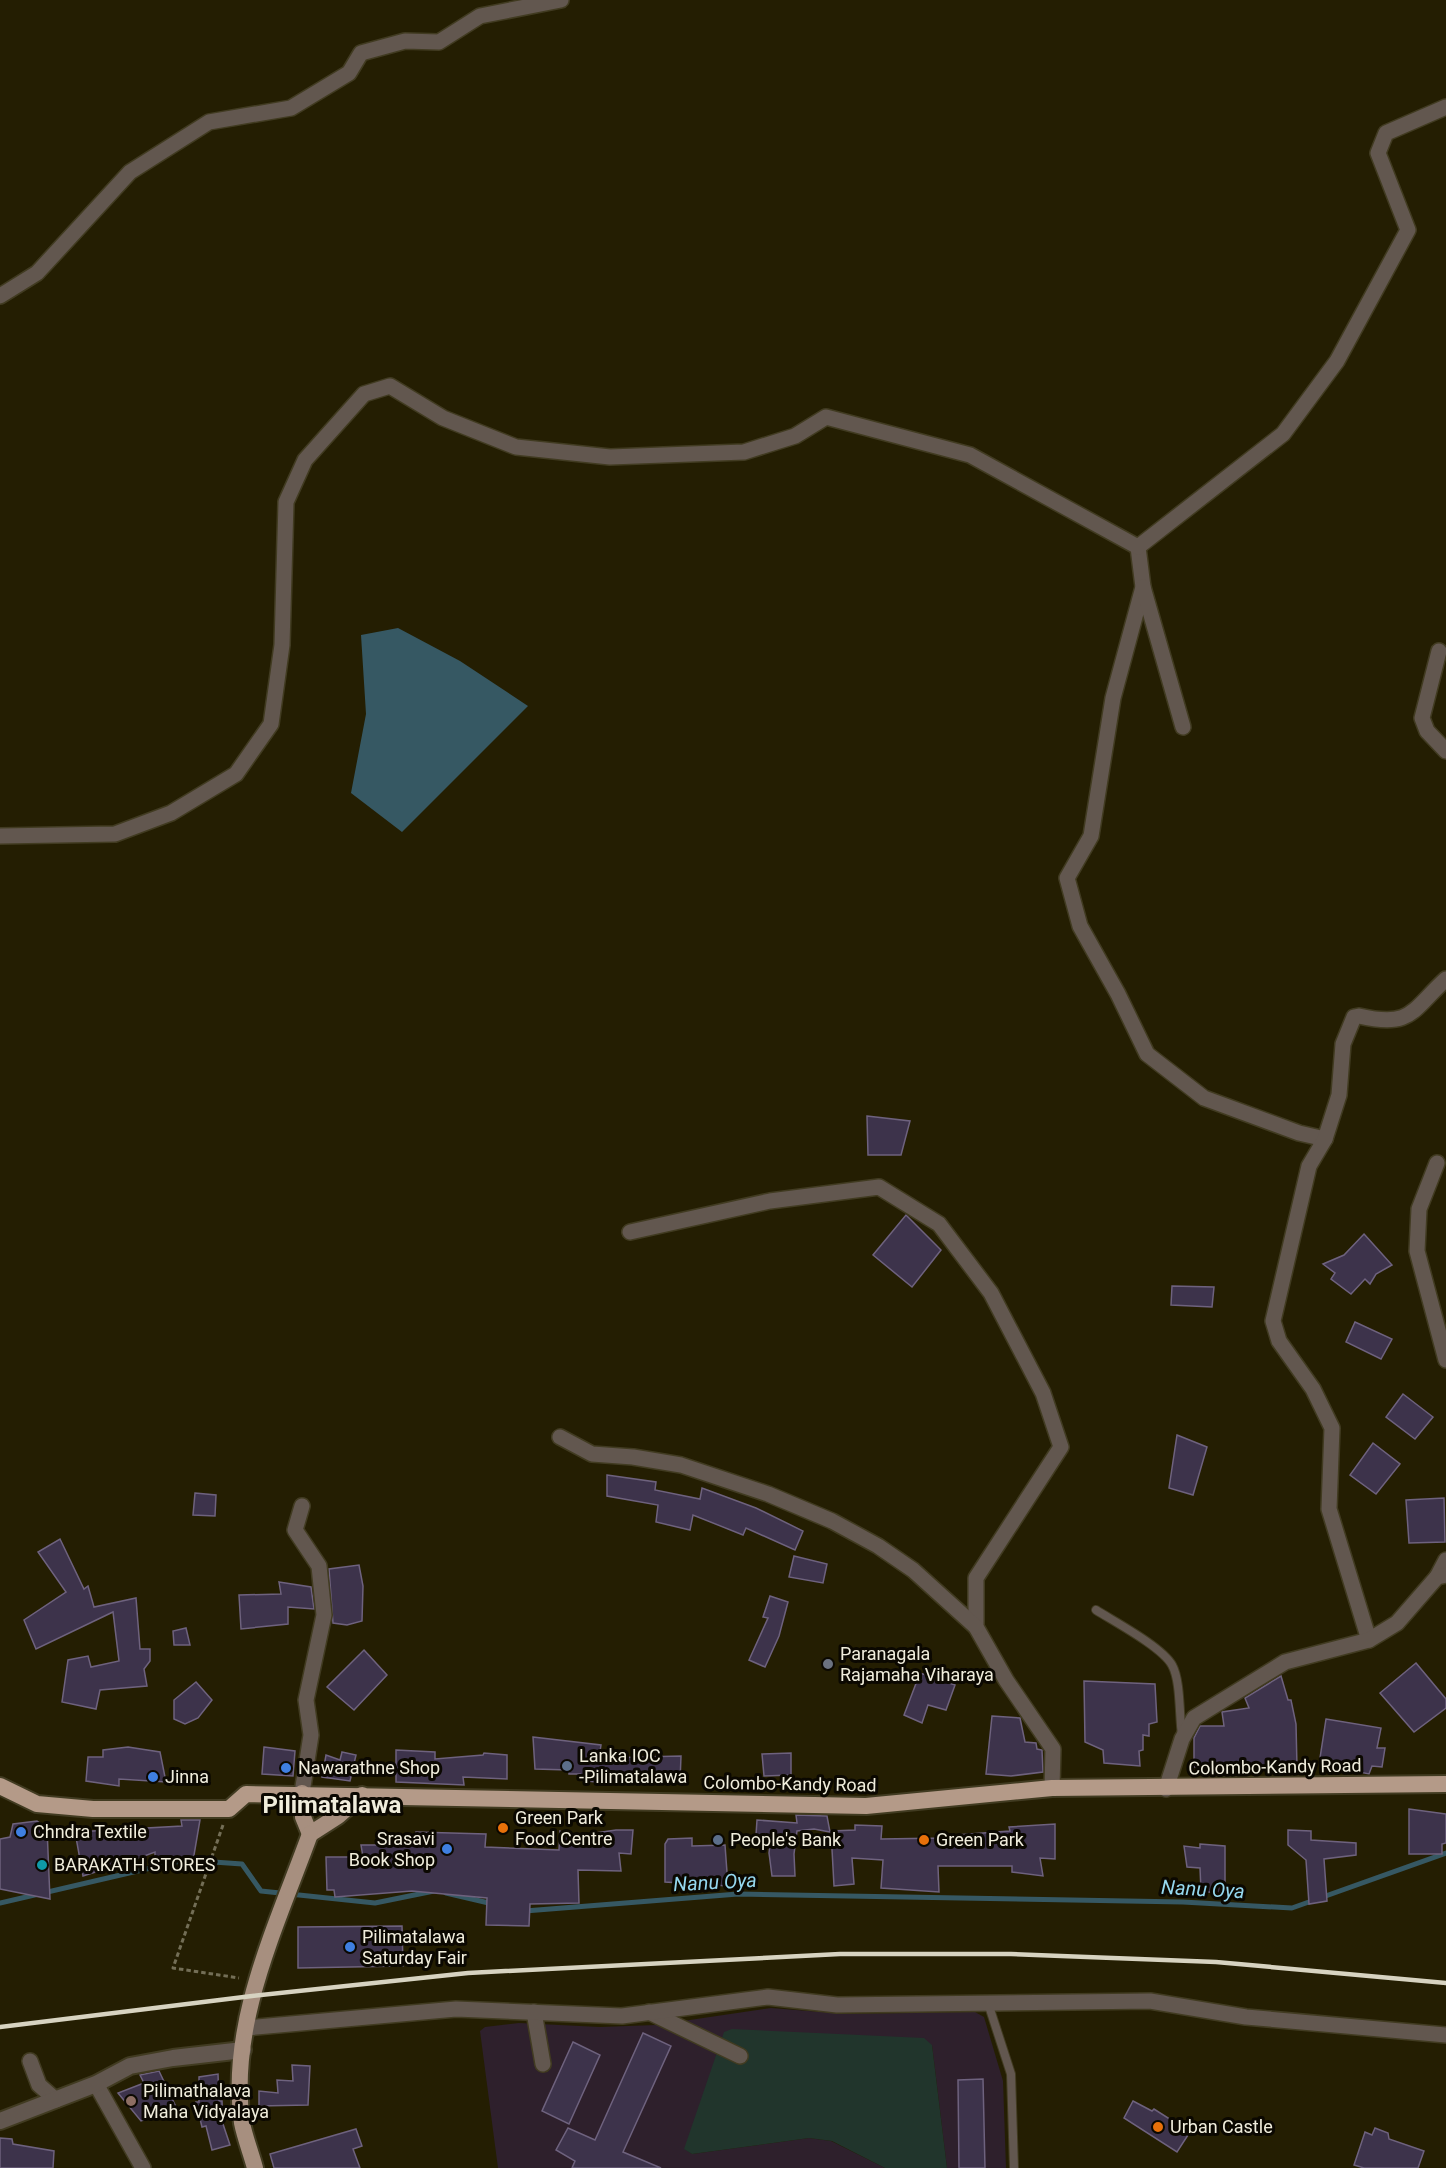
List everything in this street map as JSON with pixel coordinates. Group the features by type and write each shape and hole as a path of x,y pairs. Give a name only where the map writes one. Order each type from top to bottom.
{"highway":[{"name":"Colombo-Kandy Road","path":"0,1786 37,1804 93,1809 230,1809 246,1794 302,1793 866,1806 1052,1788 1166,1789 1446,1784"}],"main road":[{"path":"302,1793 303,1817 310,1834"},
{"path":"255,2168 243,2125 243,2050 257,1980 310,1834 338,1816 362,1795"}],"street":[{"path":"0,296 37,273 130,172 209,122 291,108 349,73 362,53 405,41 439,42 480,16 561,0"},
{"path":"1138,547 1282,434 1338,361 1408,230 1378,153 1386,133 1446,107"},
{"path":"0,836 115,834 171,813 236,774 272,723 282,645 286,502 305,460 364,394 390,386 443,418 516,447 610,457 744,452 795,436 826,417 970,455 1138,547"},
{"path":"1138,547 1143,587 1183,727"},
{"path":"1143,587 1113,698 1091,836 1067,878 1080,926 1118,994 1147,1054 1204,1098 1299,1133 1325,1139"},
{"path":"1439,651 1422,718 1427,731 1446,751"},
{"path":"1369,1640 1329,1509 1332,1428 1313,1389 1279,1341 1273,1321 1310,1166 1325,1139 1339,1095 1343,1044 1354,1017 1389,1021 1408,1018 1446,979"},
{"path":"1437,1163 1419,1209 1417,1251 1446,1360"},
{"path":"630,1232 770,1201 879,1187 939,1224 991,1293 1043,1393 1061,1447 976,1578 976,1626"},
{"path":"560,1437 592,1454 633,1457 681,1465 768,1494 832,1521 878,1546 913,1570 976,1626 1006,1680 1053,1749 1052,1788"},
{"path":"302,1506 295,1530 319,1566 324,1615 306,1700 310,1735 302,1793"},
{"path":"1166,1789 1182,1739 1194,1718 1285,1662 1369,1640 1397,1623 1442,1576 1446,1560"},
{"path":"246,2028 456,2009 622,2016 768,1997 837,2005 1150,2001 1246,2017 1446,2035"},
{"path":"534,2012 543,2064"},
{"path":"649,2012 740,2056"},
{"path":"0,2121 96,2084 130,2067 173,2058 243,2050"},
{"path":"30,2061 39,2085 56,2100"},
{"path":"96,2084 143,2168"}],"lane":[{"path":"1096,1610 1131,1632 1172,1664 1177,1683 1182,1739"},
{"path":"988,2003 1011,2074 1014,2168"}],"path":[{"path":"222,1827 173,1968 257,1980"}],"shaded area":[{"path":"771,2008 846,2014 975,2012 984,2017 1003,2081 1006,2168 947,2168 932,2045 685,2149 692,2154 809,2138 831,2141 885,2168 498,2168 480,2031 485,2027 519,2023 600,2027 656,2025"}],"green space":[{"path":"732,2029 924,2038 932,2045 947,2168 885,2168 832,2141 809,2138 692,2154 684,2149 724,2032"}],"water":[{"path":"398,628 460,661 528,706 402,832 351,793 366,714 361,635"}],"building":[{"path":"867,1116 910,1121 901,1155 868,1155"},
{"path":"906,1215 941,1250 912,1287 873,1255"},
{"path":"1364,1234 1392,1265 1376,1274 1370,1284 1365,1279 1351,1294 1331,1279 1335,1273 1323,1264 1344,1255"},
{"path":"1172,1286 1214,1287 1212,1307 1171,1305"},
{"path":"1355,1322 1392,1339 1381,1359 1346,1342"},
{"path":"1403,1394 1433,1417 1415,1439 1386,1417"},
{"path":"1177,1435 1207,1447 1193,1495 1169,1488"},
{"path":"1373,1443 1400,1464 1376,1494 1350,1475"},
{"path":"607,1475 656,1482 655,1490 700,1499 702,1488 756,1508 803,1531 795,1550 746,1528 743,1535 693,1515 690,1530 656,1522 658,1505 607,1496"},
{"path":"195,1493 216,1495 215,1516 193,1515"},
{"path":"1444,1498 1445,1542 1409,1543 1406,1500"},
{"path":"60,1539 84,1589 88,1586 94,1607 136,1598 140,1649 150,1649 150,1661 144,1669 147,1686 100,1690 96,1709 62,1702 68,1660 88,1656 91,1667 119,1661 113,1612 36,1649 24,1620 66,1592 38,1552"},
{"path":"794,1556 827,1564 823,1583 789,1577"},
{"path":"359,1565 363,1586 362,1621 347,1625 333,1623 329,1569"},
{"path":"279,1582 311,1587 314,1609 288,1607 288,1624 241,1629 239,1595 281,1594"},
{"path":"770,1596 788,1602 779,1636 765,1667 749,1660 768,1618 763,1617"},
{"path":"186,1628 190,1645 174,1645 173,1631"},
{"path":"364,1650 387,1675 354,1710 327,1687"},
{"path":"1416,1663 1446,1699 1446,1708 1414,1732 1380,1693"},
{"path":"920,1673 955,1685 946,1710 928,1705 922,1723 904,1715"},
{"path":"1281,1676 1288,1700 1291,1700 1296,1724 1297,1767 1194,1767 1194,1738 1200,1726 1224,1726 1222,1712 1249,1708 1245,1698"},
{"path":"1084,1681 1155,1684 1157,1722 1149,1724 1149,1736 1143,1735 1143,1750 1139,1751 1140,1766 1104,1763 1103,1750 1085,1742"},
{"path":"196,1682 212,1700 198,1718 185,1724 174,1719 174,1700"},
{"path":"992,1716 1020,1718 1025,1742 1036,1743 1037,1749 1042,1750 1043,1772 1011,1776 986,1774"},
{"path":"1326,1719 1381,1728 1377,1748 1385,1748 1382,1767 1372,1766 1369,1774 1340,1768 1341,1763 1320,1758"},
{"path":"533,1737 601,1745 599,1758 681,1756 680,1782 655,1784 654,1777 604,1783 580,1780 580,1774 569,1774 569,1770 535,1769"},
{"path":"128,1747 160,1752 166,1782 119,1779 119,1786 86,1781 88,1757 103,1757 103,1750"},
{"path":"264,1747 295,1751 293,1776 262,1774"},
{"path":"396,1750 435,1752 435,1759 483,1755 484,1753 507,1755 507,1779 463,1777 464,1785 396,1782"},
{"path":"342,1752 356,1755 350,1781 322,1777 326,1755 340,1760"},
{"path":"791,1753 791,1775 764,1776 762,1754"},
{"path":"1409,1809 1446,1814 1446,1843 1442,1844 1442,1854 1409,1854"},
{"path":"796,1815 827,1816 830,1832 814,1829 797,1831 794,1854 795,1876 772,1876 769,1853 771,1836 756,1835 757,1820 797,1823"},
{"path":"181,1820 200,1820 193,1861 171,1859 155,1863 155,1852 122,1864 122,1868 109,1871 108,1868 83,1876 75,1832 182,1826"},
{"path":"37,1821 47,1828 50,1899 0,1889 0,1839 10,1837 13,1824"},
{"path":"1055,1824 1055,1859 1040,1858 1043,1876 1012,1872 1012,1866 938,1866 939,1892 881,1888 883,1860 852,1858 854,1884 834,1886 831,1831 855,1830 855,1825 882,1826 881,1839 943,1838 943,1836 1010,1831 1009,1827"},
{"path":"633,1830 631,1854 619,1853 621,1871 578,1870 579,1903 530,1904 529,1926 486,1925 487,1898 412,1891 335,1897 334,1890 327,1890 326,1857 363,1857 361,1845 416,1845 416,1832 486,1834 485,1847 559,1850 560,1831 597,1846 596,1833"},
{"path":"1288,1830 1311,1831 1311,1840 1356,1843 1356,1855 1324,1859 1327,1901 1309,1904 1306,1860 1288,1845"},
{"path":"692,1838 692,1846 725,1845 728,1886 665,1882 665,1844 668,1839"},
{"path":"1200,1844 1225,1846 1225,1894 1201,1891 1200,1868 1187,1867 1184,1846 1200,1848"},
{"name":"Pilimatalawa Saturday Fair","path":"402,1926 403,1966 298,1968 298,1927"},
{"path":"643,2033 671,2046 623,2152 661,2168 572,2168 575,2161 556,2150 568,2128 595,2140"},
{"path":"573,2042 600,2055 569,2124 542,2111"},
{"path":"292,2065 310,2066 308,2105 259,2106 259,2091 278,2093 277,2080 293,2081"},
{"path":"159,2071 177,2109 141,2121 118,2093 144,2083 140,2075"},
{"path":"218,2074 219,2101 222,2101 223,2124 230,2145 212,2150 206,2126 202,2127 196,2102 199,2102 199,2077"},
{"path":"983,2079 985,2168 959,2168 958,2080"},
{"path":"1133,2101 1152,2111 1154,2109 1190,2132 1177,2152 1124,2118"},
{"path":"1375,2128 1388,2133 1389,2139 1424,2151 1418,2168 1364,2168 1354,2165 1365,2132 1372,2135"},
{"path":"356,2129 362,2146 353,2149 360,2168 274,2168 270,2154"},
{"path":"0,2138 12,2139 13,2144 54,2151 53,2168 0,2168"}],"waterway":[{"name":"Nanu Oya","path":"525,1911 738,1894 1183,1902 1292,1908 1446,1853"},
{"name":"Nanu Oya","path":"0,1903 185,1860 242,1864 261,1891 375,1903 434,1891"},
{"name":"Nanu Oya","path":"446,1893 493,1904"}],"railway":[{"path":"0,2027 252,1996 468,1973 840,1954 1011,1954 1216,1962 1446,1983"}],"place":[{"name":"Paranagala Rajamaha Viharaya","path":"828,1664"},
{"name":"Lanka IOC -Pilimatalawa","path":"567,1766"},
{"name":"Nawarathne Shop","path":"286,1768"},
{"name":"Jinna","path":"153,1777"},
{"name":"Green Park Food Centre","path":"503,1828"},
{"name":"Chndra Textile","path":"21,1832"},
{"name":"People's Bank","path":"718,1840"},
{"name":"Green Park","path":"924,1840"},
{"name":"Srasavi Book Shop","path":"447,1849"},
{"name":"BARAKATH STORES","path":"42,1865"},
{"name":"Pilimatalawa Saturday Fair","path":"350,1947"},
{"name":"Pilimathalava Maha Vidyalaya","path":"131,2101"},
{"name":"Urban Castle","path":"1158,2127"}],"district":[{"name":"Pilimatalawa","path":"332,1805"}]}
